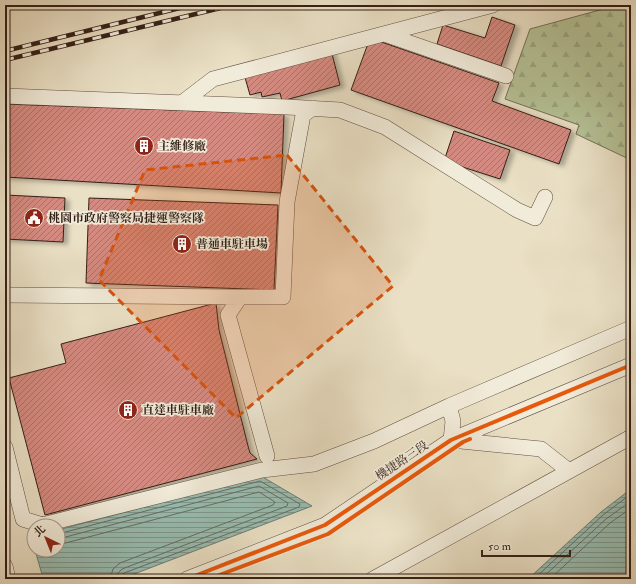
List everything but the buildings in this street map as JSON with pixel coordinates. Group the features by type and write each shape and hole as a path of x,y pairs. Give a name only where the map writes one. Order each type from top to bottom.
{"street":[{"path":"183,102 214,79 493,5"},
{"path":"384,34 506,76"},
{"path":"5,96 183,102 340,110 385,127 517,210 535,218 544,197"},
{"path":"5,295 283,297 287,202 302,115 313,108"},
{"path":"216,296 228,315 266,456"},
{"path":"228,315 240,297"},
{"path":"5,447 23,519 42,526 262,470 314,464 374,441 449,406 631,328"},
{"name":"機捷路三段","path":"187,579 325,525 451,440 631,365"},
{"path":"449,406 453,421 451,440 541,449 569,471"},
{"path":"373,579 631,437"},
{"path":"5,566 8,579"}],"highlighted area":[{"path":"287,155 393,286 236,418 99,280 145,170"}],"green space":[{"path":"606,5 631,5 631,160 576,134 579,125 505,99 530,29 607,8"}],"water":[{"path":"261,476 312,506 121,579 37,579 43,578 37,558 66,558 66,528"},
{"path":"631,489 631,579 528,579 601,512"}],"railway":[{"path":"5,51 192,5"},
{"path":"5,60 233,5"}],"cycle path":[{"path":"187,579 325,525 451,440 631,365"},
{"path":"209,579 328,534 463,442 470,439"}],"place":[{"name":"主維修廠","path":"144,146"},
{"name":"桃園市政府警察局捷運警察隊","path":"34,218"},
{"name":"普通車駐車場","path":"182,244"},
{"name":"直達車駐車廠","path":"128,410"}]}
